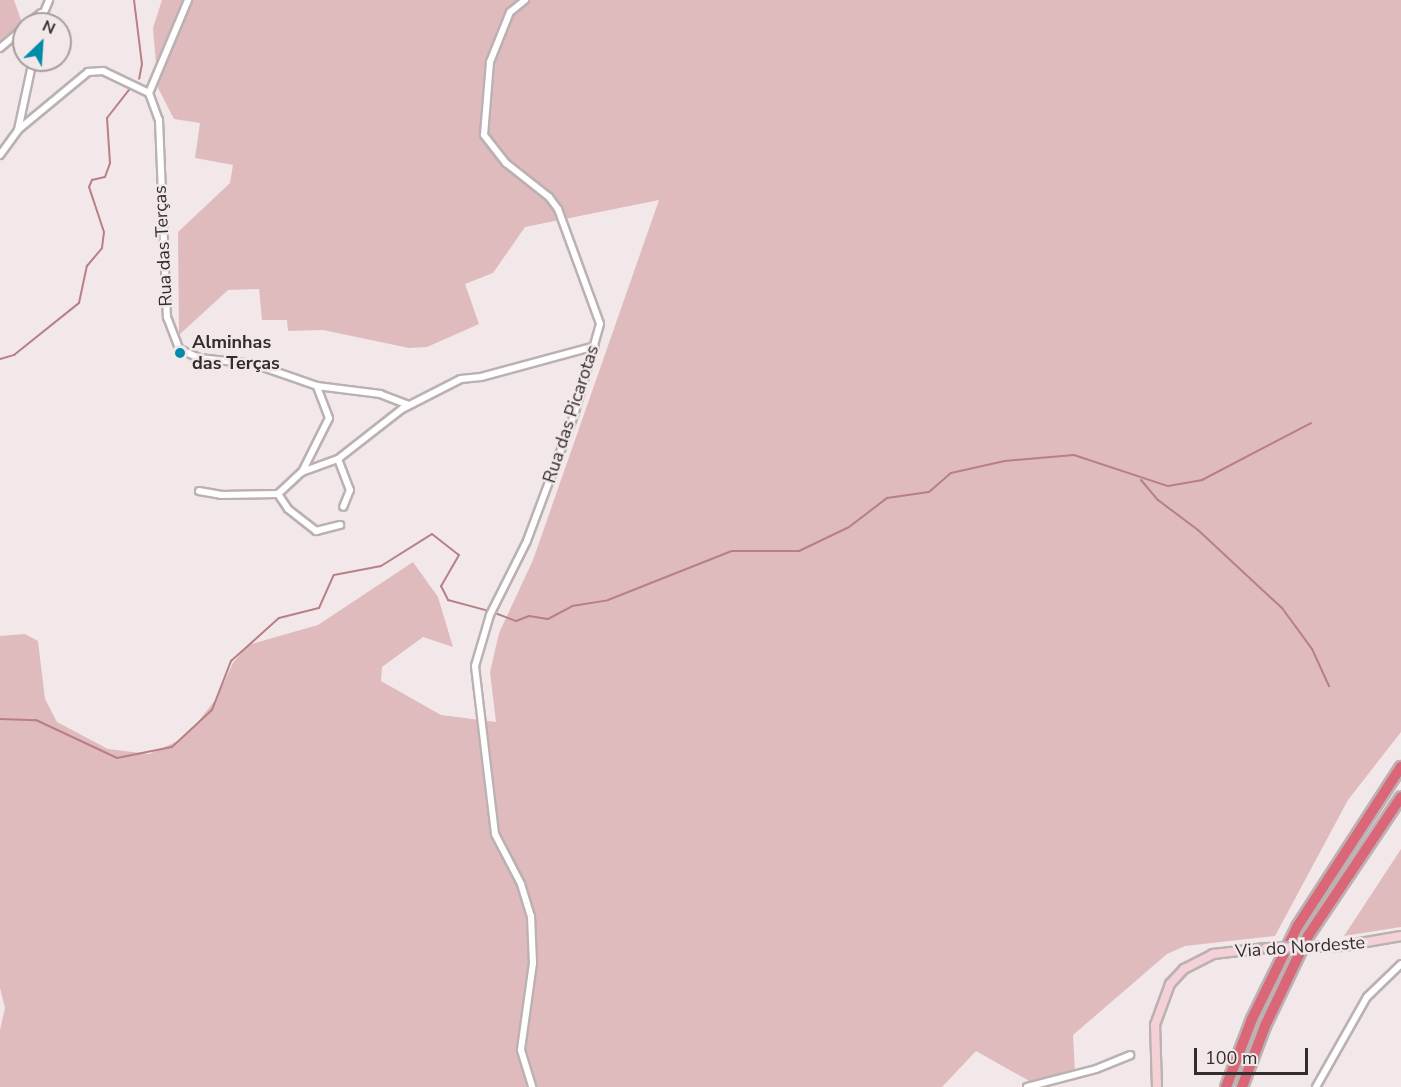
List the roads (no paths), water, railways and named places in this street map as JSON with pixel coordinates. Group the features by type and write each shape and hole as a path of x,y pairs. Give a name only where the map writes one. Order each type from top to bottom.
{"highway":[{"path":"1226,1087 1252,1019 1297,927 1401,767"},
{"path":"1242,1087 1265,1026 1308,936 1401,797"}],"main road":[{"name":"Via do Nordeste","path":"1157,1087 1155,1025 1170,984 1184,969 1206,957 1266,948 1343,946 1401,936"}],"street":[{"path":"0,155 18,130 88,72 103,71 149,93 188,0"},
{"name":"Rua das Picarotas","path":"525,0 510,12 490,62 484,135 506,163 549,197 558,209 600,324 595,346 528,541 490,615 475,666 495,834 521,884 531,916 533,963 521,1050 532,1087"},
{"path":"0,48 12,38"},
{"path":"18,130 30,72"},
{"name":"Rua das Terças","path":"149,93 159,120 158,163 167,317 172,338 179,349 199,358 254,364 317,386 380,394 409,405"},
{"path":"302,472 338,459 409,405 461,379 481,377 595,346"},
{"path":"199,491 222,495 278,494 302,472 329,418 317,386"},
{"path":"338,459 350,490 343,507"},
{"path":"278,494 288,509 316,531 340,525"},
{"path":"1316,1087 1366,997 1401,964"},
{"path":"1027,1087 1040,1086 1096,1069 1130,1054"}],"waterway":[{"path":"134,0 142,64 139,79"},
{"path":"0,359 14,355 79,303 87,266 102,248 104,232 89,187 92,180 105,177 110,163 107,118 129,90"},
{"path":"495,613 516,621 529,616 548,619 572,606 608,600 732,551 799,551 849,527 887,498 929,492 951,473 1005,461 1074,455 1168,486 1202,480 1311,423"},
{"path":"1141,480 1158,500 1198,530 1282,608 1312,649 1329,686"},
{"path":"0,719 36,720 117,758 172,747 212,710 231,661 279,618 319,608 334,575 381,566 432,534 459,555 441,586 448,600 486,610"}],"place":[{"name":"Alminhas das Terças","path":"180,353"}]}
